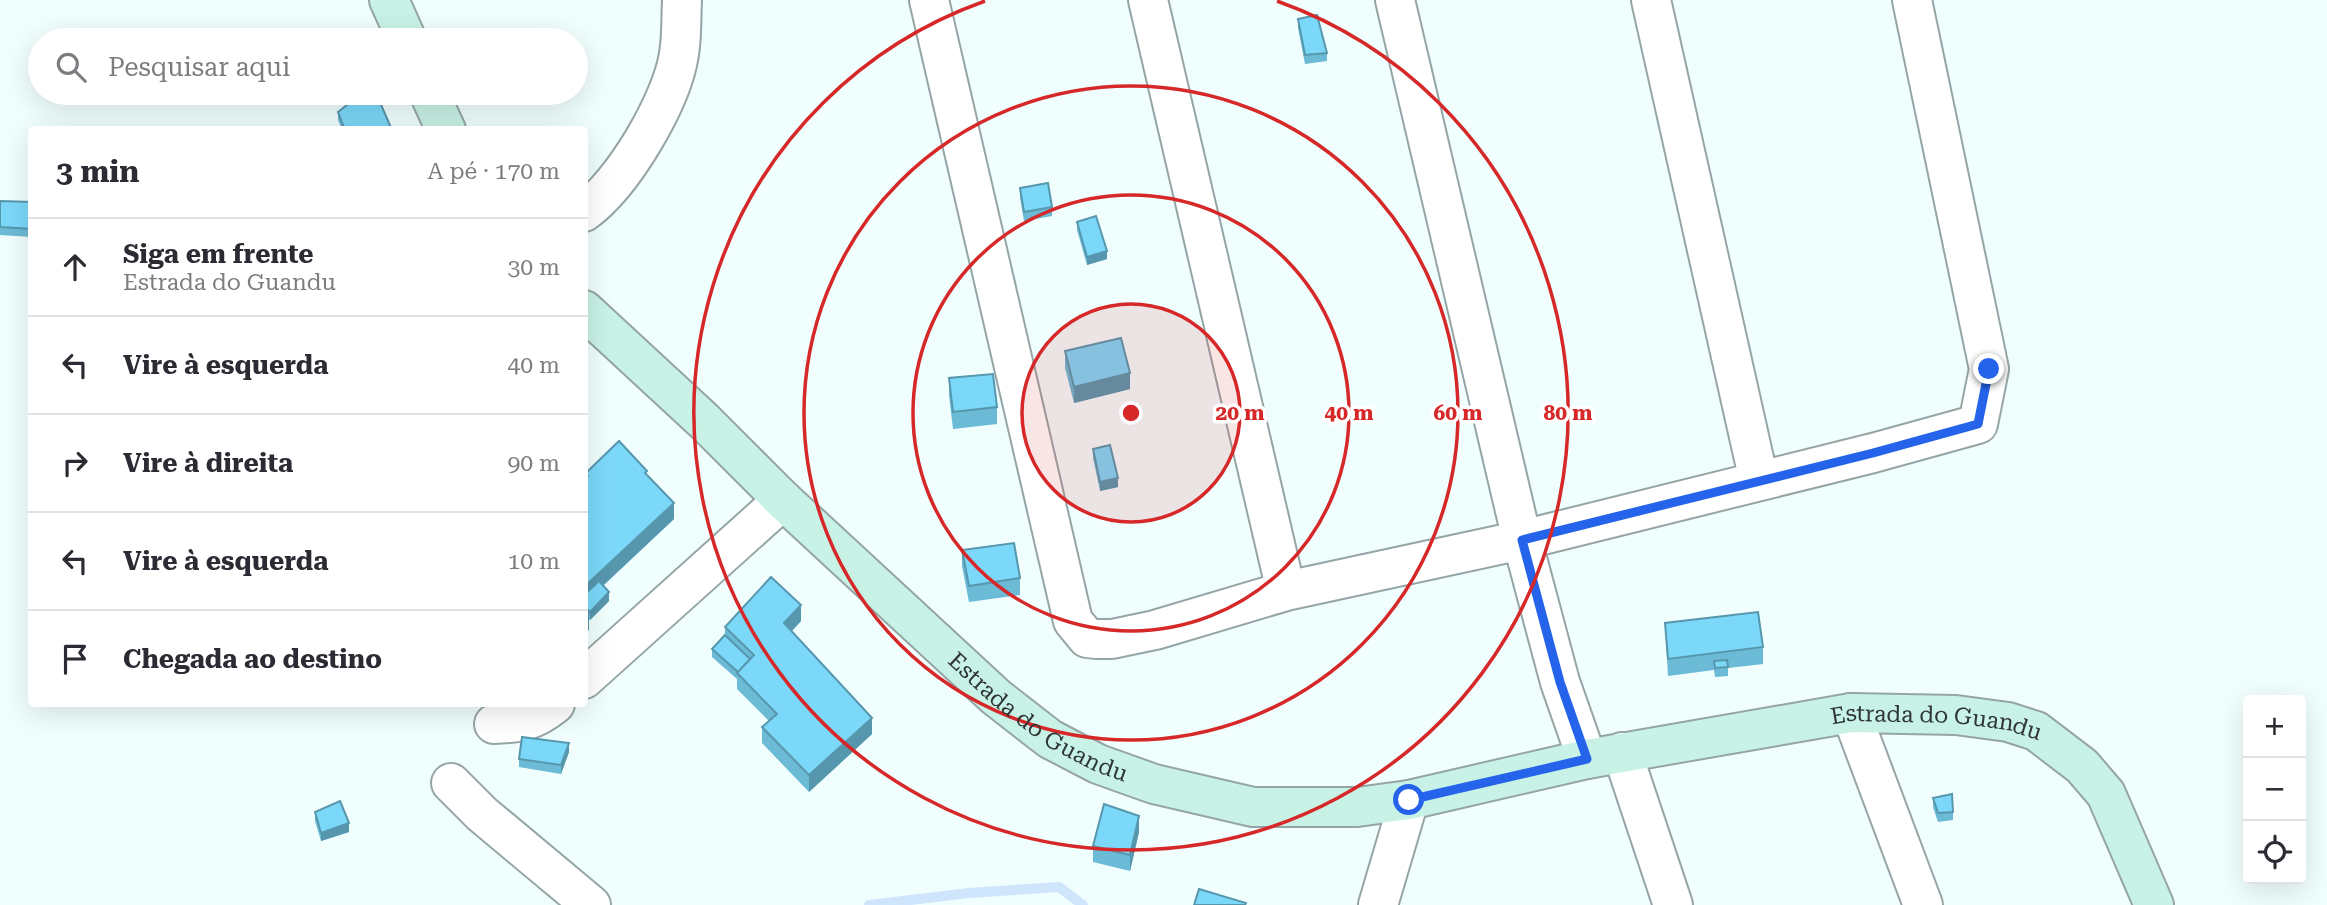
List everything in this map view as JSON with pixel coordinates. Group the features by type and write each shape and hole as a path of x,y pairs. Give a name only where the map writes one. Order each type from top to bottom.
{"street":[{"path":"390,0 402,28"},
{"path":"588,208 620,177 663,104 679,55 682,0"},
{"path":"929,0 1073,621 1087,638 1112,639 1155,630 1286,591 1522,540 1873,453 1978,424 1989,369 1912,0"},
{"path":"1148,0 1286,591"},
{"path":"1395,0 1522,540 1560,682 1604,756 1673,905"},
{"path":"1651,0 1759,481"},
{"path":"435,105 444,126"},
{"name":"Estrada do Guandu","path":"588,314 704,421 783,500 996,697 1050,738 1098,764 1154,785 1253,807 1357,807 1409,800 1604,756 1851,713 1956,715 2008,722 2036,731 2082,766 2106,794 2154,905"},
{"path":"588,675 783,500"},
{"path":"494,724 520,723 533,719 551,707"},
{"path":"1851,713 1923,905"},
{"path":"451,783 481,814 591,905"},
{"path":"1378,905 1409,800"}],"building":[{"path":"1317,15 1327,53 1305,55 1298,19"},
{"path":"347,105 381,105 390,126 343,126 338,112"},
{"path":"1048,183 1052,207 1024,212 1020,188"},
{"path":"0,201 28,202 28,229 0,227"},
{"path":"1096,216 1107,251 1087,257 1077,222"},
{"path":"1121,338 1130,373 1074,387 1065,351"},
{"path":"993,374 997,407 953,412 949,378"},
{"path":"619,441 674,503 588,583 588,476 588,471"},
{"path":"1110,445 1118,478 1100,482 1093,449"},
{"path":"1014,543 1020,578 969,586 962,550"},
{"path":"771,577 801,605 784,623 872,718 809,775 762,727 777,714 737,673 754,655 725,627"},
{"path":"599,581 609,592 590,612 588,591"},
{"path":"1758,612 1763,647 1668,659 1665,623"},
{"path":"725,635 750,659 738,672 712,649"},
{"path":"1727,660 1728,667 1715,668 1714,661"},
{"path":"522,737 569,743 561,765 519,759"},
{"path":"1952,794 1953,812 1938,813 1933,798"},
{"path":"340,801 349,823 321,833 315,812"},
{"path":"1104,804 1139,816 1130,855 1093,846"},
{"path":"1199,889 1246,903 1194,905"}],"waterway":[{"path":"869,905 969,893 1059,887 1083,905"}],"route":[{"path":"1409,800 1587,759 1560,682 1522,540 1873,453 1978,424 1989,369"}]}
